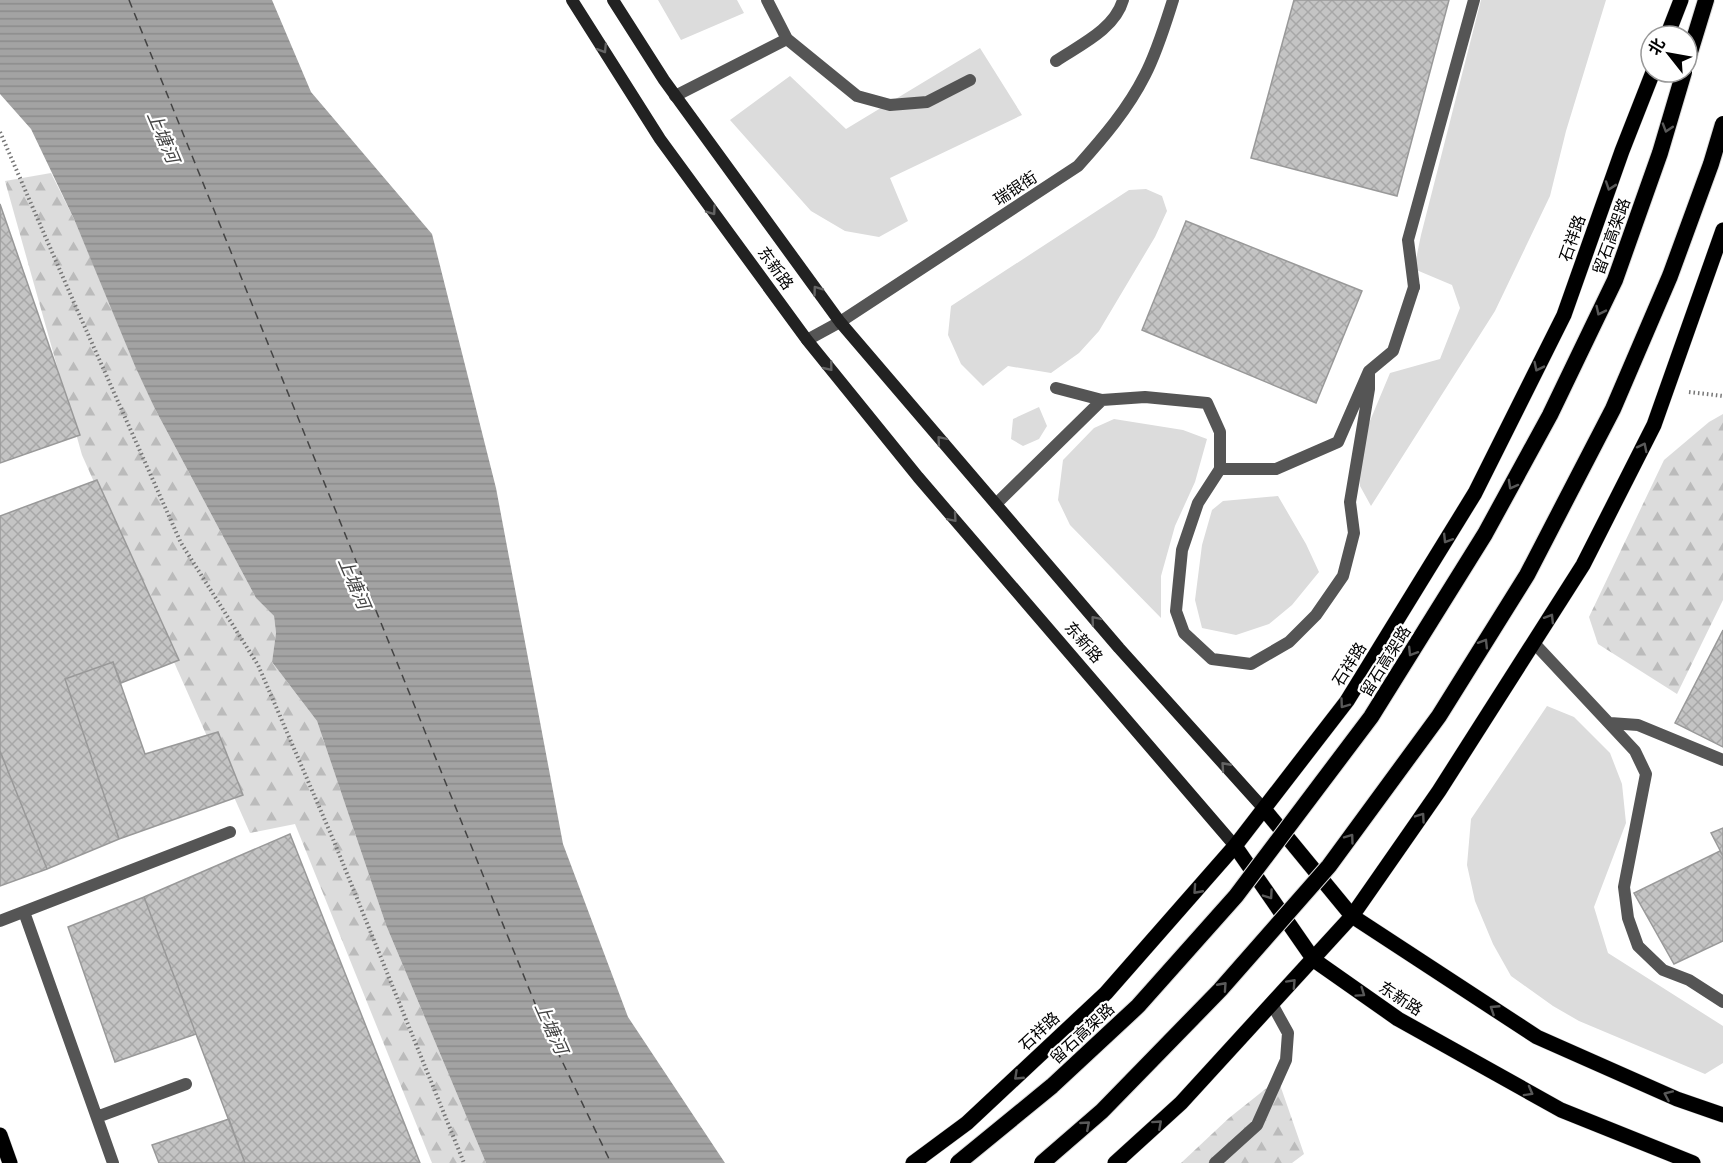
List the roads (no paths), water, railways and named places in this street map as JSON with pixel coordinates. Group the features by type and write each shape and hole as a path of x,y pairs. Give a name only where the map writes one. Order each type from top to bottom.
{"highway":[{"path":"1699,24 1706,0"},
{"name":"留石高架路","path":"958,1163 1052,1086 1138,1006 1236,896 1371,717 1485,534 1550,415 1615,280 1660,153 1680,84"},
{"path":"1042,1163 1102,1111 1235,972 1329,866 1439,716 1527,575 1613,409 1670,276 1711,164 1723,124"}],"main road":[{"name":"东新路","path":"572,0 660,139 807,340 926,486 1235,846 1314,960 1398,1019 1561,1110 1693,1163"},
{"name":"东新路","path":"613,0 675,96 840,322 1119,648 1264,809 1352,916 1537,1037 1677,1099 1723,1115"},
{"path":"1672,24 1681,0"},
{"name":"石祥路","path":"913,1163 967,1124 1106,993 1235,846 1347,700 1475,494 1564,315 1648,84"},
{"path":"1115,1163 1181,1103 1314,960 1352,916 1439,791 1583,565 1654,425 1723,230"},
{"path":"0,1135 10,1163"}],"street":[{"path":"767,0 787,39 857,96 890,105 927,102 970,80"},
{"path":"1056,61 1105,28 1121,8 1124,0"},
{"name":"瑞银街","path":"807,340 840,322 1078,166 1101,141 1146,75 1173,0"},
{"path":"1220,470 1276,469 1338,442 1369,371 1393,351 1414,287 1408,240 1474,0"},
{"path":"675,96 787,39"},
{"path":"1056,388 1102,400 1145,397 1207,403 1220,432 1220,470 1198,503 1182,550 1176,611 1184,633 1212,659 1251,664 1289,642 1316,615 1343,576 1354,533 1350,502 1369,389 1369,371"},
{"path":"996,504 1102,400"},
{"path":"1534,643 1635,751 1646,774 1624,886 1628,918 1638,946 1663,970 1689,980 1723,1002"},
{"path":"1610,723 1638,726 1723,760"},
{"path":"0,921 230,832"},
{"path":"24,912 113,1163"},
{"path":"1215,1163 1257,1125 1286,1060 1288,1033 1272,1005"},
{"path":"97,1117 186,1084"}],"water":[{"name":"上塘河","path":"0,0 272,0 311,92 432,234 496,488 563,844 628,1017 725,1163 486,1163 386,925 317,721 272,662 276,633 274,616 256,598 155,409 74,219 31,129 0,94"}]}
